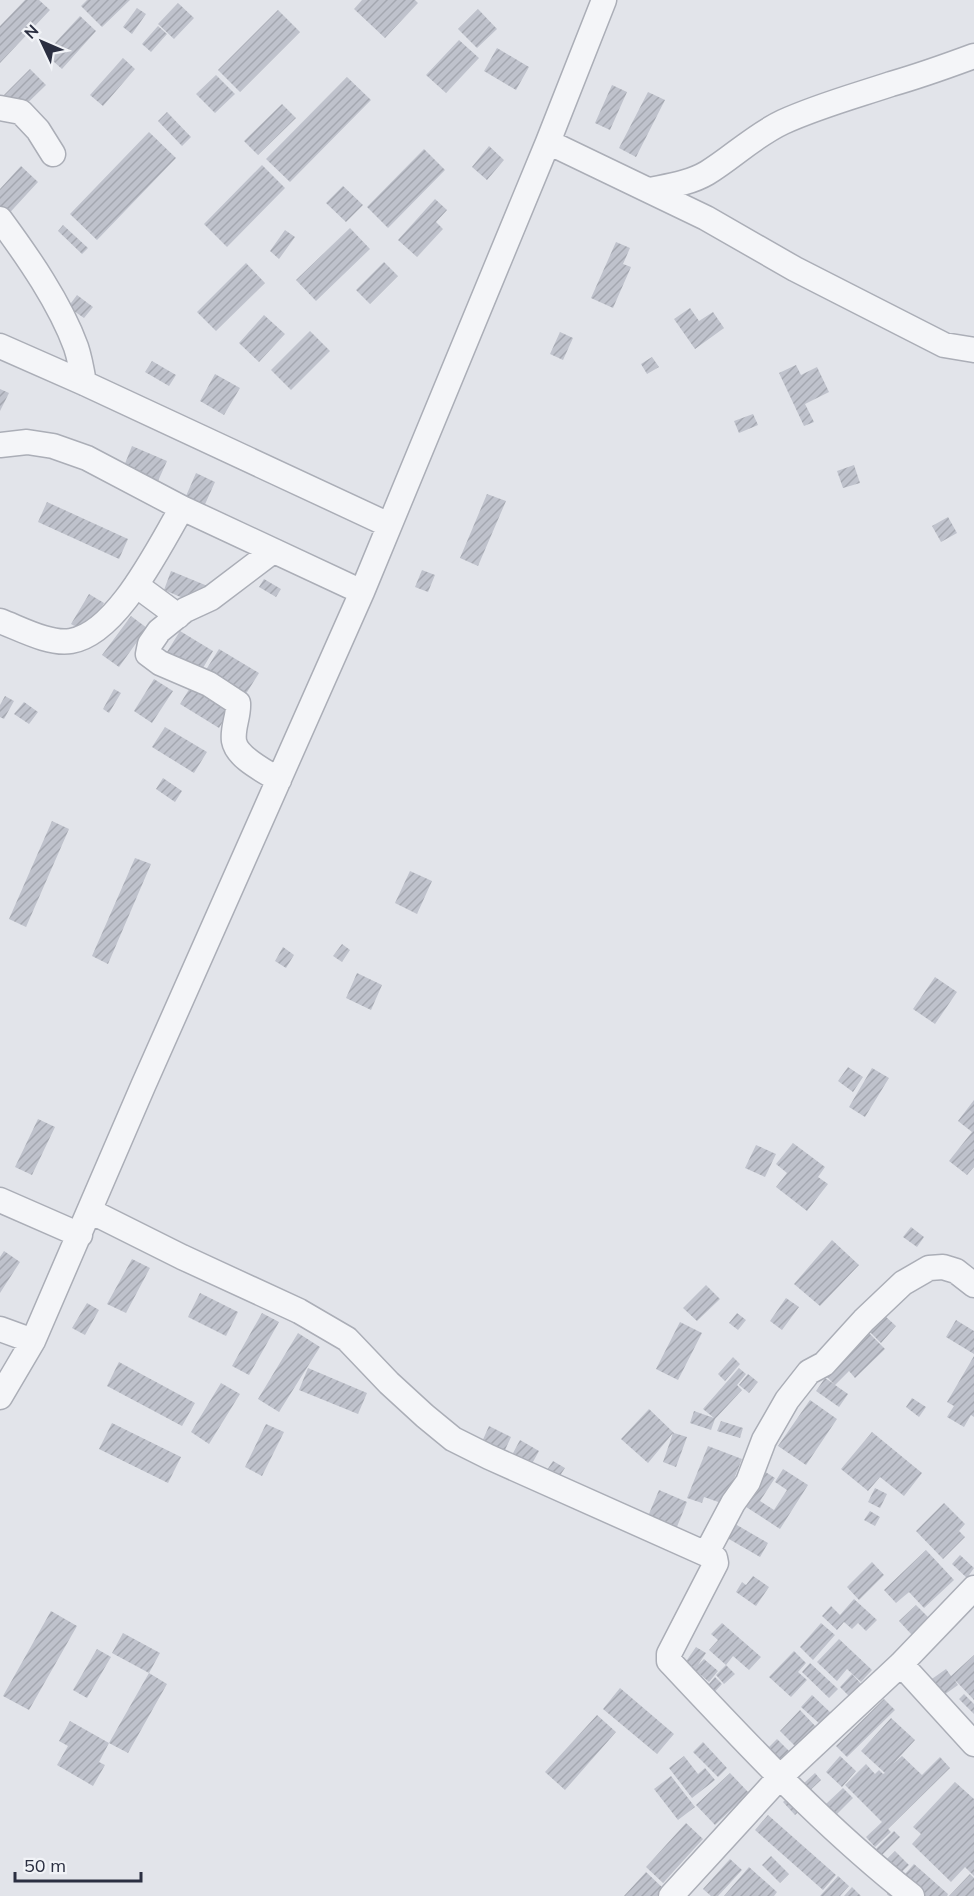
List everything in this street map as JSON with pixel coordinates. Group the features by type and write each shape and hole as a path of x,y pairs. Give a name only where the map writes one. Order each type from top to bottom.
{"street":[{"path":"0,1397 33,1341 362,592 548,142 604,0"},
{"path":"650,190 685,182 706,173 752,139 808,111 974,56"},
{"path":"0,108 21,112 38,130 53,154"},
{"path":"548,142 706,218 795,269 944,345 974,350"},
{"path":"0,219 67,326 76,349 84,383"},
{"path":"0,346 389,525"},
{"path":"0,445 27,442 53,446 87,458 182,508 362,592"},
{"path":"0,621 47,639 70,642 86,635 111,617 136,585 182,508"},
{"path":"273,551 211,598 185,610 159,632 150,644 148,654 160,663 209,684 238,704 234,742 243,757 279,780"},
{"path":"136,585 178,616"},
{"path":"0,1200 80,1236"},
{"path":"90,1211 299,1311 347,1339 424,1416 453,1439 716,1558 716,1563 669,1654 669,1661 779,1778 876,1868 912,1896"},
{"path":"706,1554 733,1503 748,1482 764,1440 787,1400 809,1372 824,1364 864,1320 903,1283 929,1268 943,1267 956,1271 974,1285"},
{"path":"0,1329 33,1341"},
{"path":"671,1896 779,1778 901,1664 974,1588"},
{"path":"901,1664 974,1744"}],"building":[{"path":"25,0 39,0 50,10 0,63 0,26"},
{"path":"87,0 130,0 102,27 81,6"},
{"path":"362,0 415,0 418,3 385,38 354,9"},
{"path":"178,3 194,18 174,39 158,24"},
{"path":"137,8 146,14 132,34 123,27"},
{"path":"478,9 497,29 477,48 458,29"},
{"path":"278,10 300,32 240,92 218,70"},
{"path":"80,16 96,31 62,69 45,54"},
{"path":"158,26 167,34 151,52 142,44"},
{"path":"459,40 479,58 446,93 426,75"},
{"path":"497,48 529,67 516,90 484,71"},
{"path":"123,58 135,69 103,106 90,95"},
{"path":"30,69 46,85 8,122 0,114 0,99"},
{"path":"216,75 235,94 215,113 196,94"},
{"path":"347,77 371,100 290,182 266,159"},
{"path":"612,85 627,92 610,130 595,123"},
{"path":"648,92 665,100 636,157 619,148"},
{"path":"282,104 296,118 258,155 244,141"},
{"path":"167,112 191,137 182,146 158,121"},
{"path":"149,132 176,158 97,240 70,214"},
{"path":"489,146 504,160 487,180 472,167"},
{"path":"424,149 445,170 388,228 367,207"},
{"path":"262,165 285,188 227,247 204,224"},
{"path":"21,166 38,182 3,220 0,218 0,189"},
{"path":"343,186 363,205 346,222 326,203"},
{"path":"435,199 447,210 436,222 443,229 417,257 398,240"},
{"path":"63,225 88,248 82,254 58,231"},
{"path":"350,228 370,249 316,301 296,280"},
{"path":"285,230 295,237 279,259 270,251"},
{"path":"616,242 630,248 623,264 631,267 613,308 591,298"},
{"path":"384,262 398,276 370,304 356,290"},
{"path":"246,263 265,283 216,331 197,312"},
{"path":"77,295 93,307 84,318 68,307"},
{"path":"690,308 699,321 713,312 724,328 695,349 674,319"},
{"path":"264,315 285,334 259,362 239,343"},
{"path":"310,331 330,351 291,390 271,370"},
{"path":"560,332 573,338 563,360 550,354"},
{"path":"652,357 659,367 647,374 641,364"},
{"path":"152,361 176,375 169,386 145,372"},
{"path":"796,365 801,375 817,367 829,392 805,404 814,422 804,426 779,373"},
{"path":"215,374 240,388 224,415 200,401"},
{"path":"0,389 9,393 0,411"},
{"path":"753,414 758,425 739,433 734,421"},
{"path":"132,446 167,461 158,481 124,466"},
{"path":"854,465 860,483 843,488 837,471"},
{"path":"196,473 215,482 202,511 183,503"},
{"path":"487,494 506,501 478,566 460,558"},
{"path":"47,502 128,539 119,559 38,522"},
{"path":"948,517 957,533 941,542 932,526"},
{"path":"422,570 435,575 428,592 415,587"},
{"path":"171,571 210,587 202,606 164,590"},
{"path":"264,579 281,589 276,597 259,587"},
{"path":"89,594 104,603 87,633 71,624"},
{"path":"131,616 147,628 119,667 102,655"},
{"path":"180,631 213,651 200,673 167,652"},
{"path":"219,649 259,673 244,697 204,673"},
{"path":"154,679 173,691 152,723 134,711"},
{"path":"193,683 232,707 219,728 180,704"},
{"path":"114,689 121,693 109,713 103,709"},
{"path":"5,696 14,701 4,719 0,717 0,705"},
{"path":"24,702 38,712 29,724 14,714"},
{"path":"165,727 207,752 194,773 152,747"},
{"path":"163,778 182,791 175,802 156,789"},
{"path":"52,821 69,829 26,927 9,919"},
{"path":"135,858 151,864 108,964 92,956"},
{"path":"410,871 432,881 417,914 395,903"},
{"path":"342,944 350,950 342,962 333,956"},
{"path":"283,947 294,955 286,968 275,961"},
{"path":"357,973 382,985 371,1010 346,998"},
{"path":"935,977 957,992 935,1024 913,1009"},
{"path":"848,1067 863,1077 853,1092 838,1081"},
{"path":"872,1068 889,1078 865,1117 849,1107"},
{"path":"974,1100 974,1167 967,1175 949,1161 972,1132 958,1121"},
{"path":"38,1119 55,1127 32,1175 15,1167"},
{"path":"793,1143 825,1167 818,1177 828,1184 807,1211 776,1187 787,1173 776,1164"},
{"path":"756,1145 776,1154 765,1177 745,1168"},
{"path":"911,1227 924,1237 917,1247 903,1237"},
{"path":"832,1240 859,1265 820,1306 794,1284"},
{"path":"4,1251 20,1262 0,1293 0,1257"},
{"path":"132,1259 150,1268 126,1313 107,1304"},
{"path":"706,1285 720,1299 697,1321 683,1308"},
{"path":"200,1293 238,1312 226,1336 188,1317"},
{"path":"786,1298 799,1307 782,1330 770,1321"},
{"path":"87,1303 99,1310 85,1335 72,1328"},
{"path":"262,1313 279,1322 249,1375 232,1366"},
{"path":"737,1313 746,1320 738,1330 729,1323"},
{"path":"885,1316 896,1326 881,1343 870,1332"},
{"path":"956,1320 974,1331 974,1354 946,1337"},
{"path":"680,1322 702,1333 678,1380 656,1369"},
{"path":"867,1331 885,1349 855,1378 849,1371 835,1385 848,1394 839,1407 816,1391 825,1378 834,1384 824,1374"},
{"path":"298,1333 320,1347 279,1412 258,1399"},
{"path":"974,1356 974,1417 971,1415 964,1427 947,1417 954,1406 947,1402"},
{"path":"733,1357 740,1364 725,1381 718,1374"},
{"path":"119,1362 195,1403 182,1426 107,1386"},
{"path":"308,1368 367,1393 358,1414 299,1390"},
{"path":"739,1368 746,1374 737,1385 742,1390 715,1419 711,1430 690,1423 694,1411 714,1418 703,1409"},
{"path":"748,1374 758,1382 749,1393 739,1385"},
{"path":"221,1383 240,1394 209,1444 191,1432"},
{"path":"912,1398 926,1407 919,1417 906,1407"},
{"path":"810,1400 837,1419 806,1465 778,1446"},
{"path":"649,1409 674,1433 687,1437 676,1467 663,1462 673,1433 648,1463 621,1439"},
{"path":"721,1421 743,1428 740,1438 717,1431"},
{"path":"112,1423 181,1457 168,1483 99,1449"},
{"path":"266,1424 284,1432 262,1476 245,1467"},
{"path":"489,1426 511,1437 499,1463 477,1453"},
{"path":"872,1432 922,1473 904,1496 880,1477 868,1491 841,1469"},
{"path":"520,1440 539,1451 523,1480 504,1470"},
{"path":"708,1446 742,1459 724,1504 704,1497 702,1503 687,1498"},
{"path":"553,1461 565,1468 551,1489 539,1482"},
{"path":"761,1469 775,1478 760,1501 774,1510 787,1490 775,1482 783,1469 808,1485 780,1529 740,1503"},
{"path":"875,1488 887,1494 880,1508 868,1502"},
{"path":"659,1490 687,1502 670,1544 646,1521"},
{"path":"944,1503 965,1524 959,1531 965,1537 943,1559 916,1531"},
{"path":"870,1511 880,1517 875,1526 864,1520"},
{"path":"730,1521 768,1543 760,1557 722,1535"},
{"path":"926,1550 954,1580 924,1608 909,1592 896,1603 884,1590"},
{"path":"960,1555 974,1568 967,1578 952,1564"},
{"path":"872,1562 884,1575 859,1600 847,1587"},
{"path":"753,1576 769,1587 756,1606 736,1592 742,1582 746,1585"},
{"path":"854,1599 877,1620 866,1631 858,1623 852,1629 844,1622 837,1630 822,1616 831,1606 840,1615"},
{"path":"916,1605 929,1618 912,1635 899,1621"},
{"path":"51,1611 77,1626 29,1710 3,1696"},
{"path":"722,1623 761,1657 749,1670 733,1656 726,1665 709,1650 718,1640 711,1634"},
{"path":"821,1623 835,1635 813,1660 800,1647"},
{"path":"123,1633 160,1653 149,1673 112,1653"},
{"path":"839,1639 872,1670 861,1682 847,1669 837,1681 817,1662"},
{"path":"696,1647 706,1653 698,1665 704,1659 718,1671 709,1682 694,1671 709,1684 715,1677 722,1684 708,1699 680,1670"},
{"path":"97,1649 111,1657 87,1698 73,1690"},
{"path":"794,1651 806,1663 798,1672 807,1680 791,1697 769,1677"},
{"path":"974,1655 974,1700 954,1679 958,1685 941,1697 929,1681 946,1669 951,1676"},
{"path":"810,1663 838,1689 829,1698 802,1672"},
{"path":"726,1665 735,1674 724,1684 716,1675"},
{"path":"149,1673 167,1684 128,1753 109,1743"},
{"path":"852,1674 862,1685 850,1697 840,1687"},
{"path":"620,1688 674,1734 657,1754 603,1709"},
{"path":"964,1694 974,1704 974,1714 959,1699"},
{"path":"812,1695 831,1713 820,1724 801,1707"},
{"path":"884,1699 895,1710 847,1757 836,1746"},
{"path":"800,1710 819,1730 799,1750 780,1731"},
{"path":"597,1715 616,1732 565,1790 545,1772"},
{"path":"891,1718 915,1740 893,1764 902,1756 922,1775 940,1757 950,1768 888,1829 891,1832 875,1847 866,1837 882,1822 845,1785 866,1764 875,1774 879,1770 885,1773 861,1751"},
{"path":"70,1721 109,1743 99,1762 105,1765 93,1786 57,1765 68,1746 59,1741"},
{"path":"777,1739 794,1756 777,1772 760,1756"},
{"path":"703,1742 727,1768 718,1777 693,1752"},
{"path":"684,1756 698,1774 705,1768 715,1780 692,1798 669,1768"},
{"path":"840,1756 856,1771 842,1787 826,1772"},
{"path":"730,1773 749,1793 715,1825 696,1805"},
{"path":"815,1773 821,1780 802,1798 807,1804 795,1815 783,1802"},
{"path":"671,1776 695,1807 678,1820 654,1789"},
{"path":"955,1782 974,1799 974,1876 965,1867 951,1882 912,1844 921,1834 913,1827"},
{"path":"843,1788 853,1798 836,1815 826,1804"},
{"path":"768,1815 836,1875 823,1890 755,1830"},
{"path":"686,1823 703,1839 663,1883 646,1867"},
{"path":"894,1831 900,1837 882,1855 876,1849"},
{"path":"895,1851 909,1865 885,1888 872,1874"},
{"path":"771,1856 789,1874 780,1883 762,1865"},
{"path":"730,1859 742,1870 718,1896 711,1896 703,1889"},
{"path":"914,1864 948,1894 947,1896 889,1896 887,1894"},
{"path":"749,1867 777,1892 774,1896 724,1896"},
{"path":"646,1872 664,1889 657,1896 624,1896"},
{"path":"970,1874 974,1878 974,1896 949,1896"},
{"path":"838,1876 849,1886 840,1896 820,1896"},
{"path":"852,1887 861,1896 844,1896"}]}
